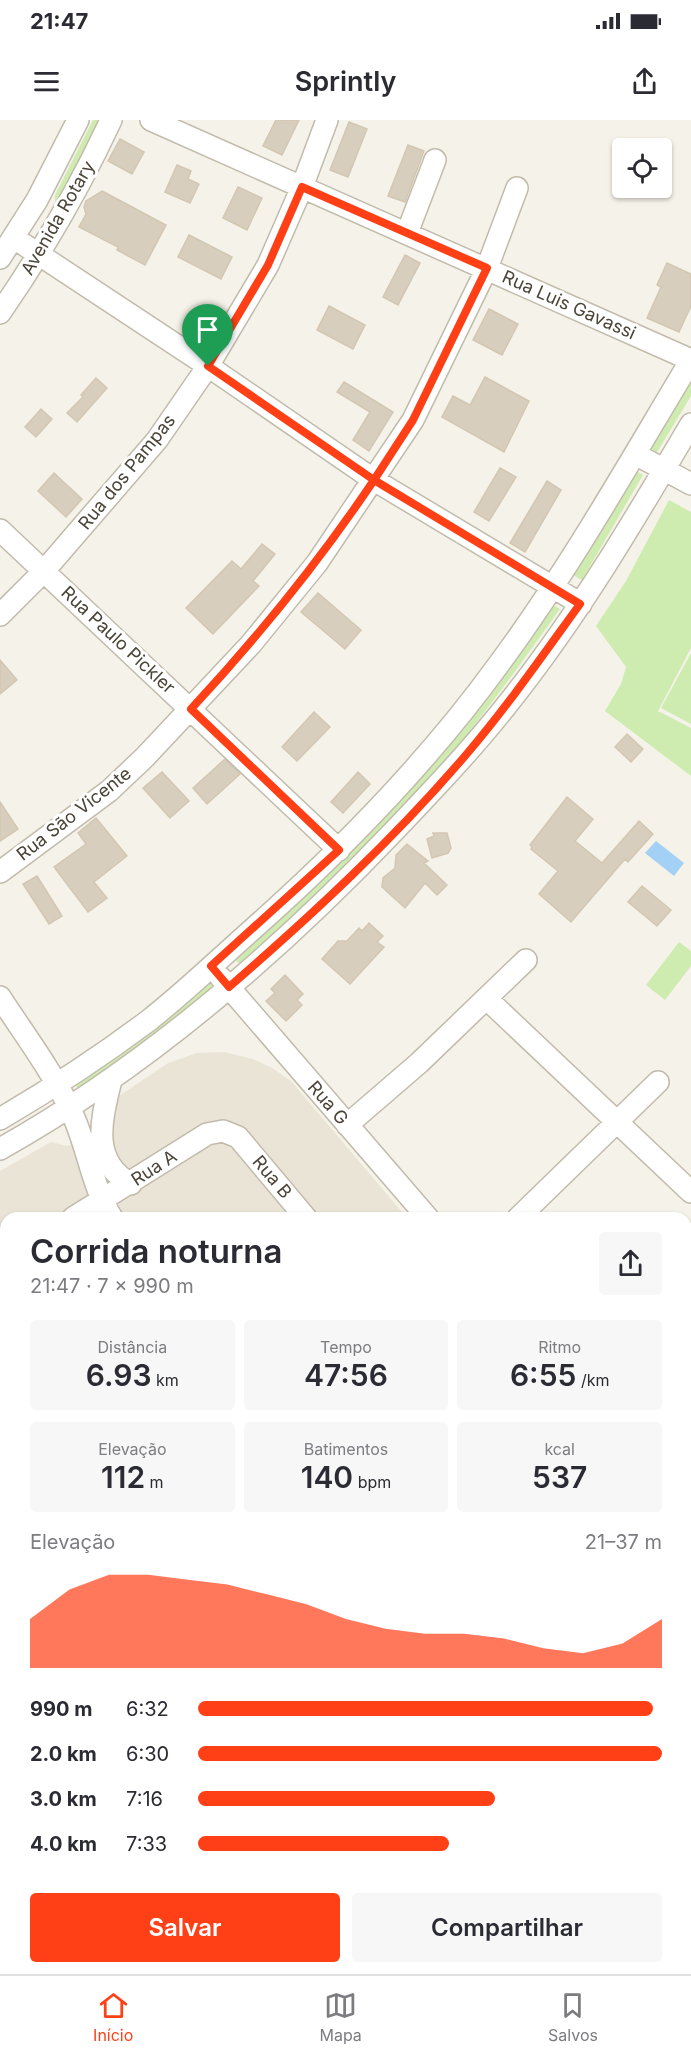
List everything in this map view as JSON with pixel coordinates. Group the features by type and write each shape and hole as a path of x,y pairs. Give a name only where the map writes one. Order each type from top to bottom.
{"street":[{"name":"Avenida Rotary","path":"0,258 37,200 78,120"},
{"name":"Avenida Rotary","path":"0,313 39,254 94,156 111,120"},
{"name":"Rua Luis Gavassi","path":"151,120 691,360"},
{"name":"Rua dos Pampas","path":"0,615 44,571 157,440 208,366 268,265 302,187 327,120"},
{"path":"407,233 435,159"},
{"name":"Rua São Vicente","path":"0,872 110,791 251,644 317,563 413,420 487,268 517,188"},
{"path":"37,200 62,213"},
{"path":"14,238 208,366 374,480 554,586 580,604"},
{"path":"0,1119 56,1086 149,1020 339,850 410,775 499,665 554,586 691,360"},
{"path":"0,1149 70,1108 111,1080 229,987 313,915 464,757 511,700 597,582 691,424"},
{"path":"634,454 691,484"},
{"name":"Rua Paulo Pickler","path":"0,530 339,850"},
{"path":"347,1125 419,1064 526,960"},
{"name":"Rua G","path":"211,966 423,1212"},
{"path":"0,997 70,1108 80,1130 89,1167 107,1210"},
{"path":"487,999 691,1192"},
{"path":"111,1080 101,1120 100,1134 107,1162 117,1177 130,1184"},
{"path":"524,1212 658,1082"},
{"path":"80,1130 89,1128 101,1120"},
{"name":"Rua A","path":"107,1210 130,1184 207,1134 223,1131 238,1137"},
{"name":"Rua B","path":"238,1137 301,1212"}],"shaded area":[{"path":"224,1052 253,1059 291,1081 402,1212 0,1212 0,1171 51,1142 67,1146 104,1135 113,1100 168,1063 197,1053"}],"green space":[{"path":"93,120 102,120 82,161 57,202 55,195"},
{"path":"691,376 691,396 656,454 646,449"},
{"path":"633,469 643,475 582,580 571,574"},
{"path":"669,500 691,512 691,648 658,711 691,728 691,776 605,711 621,684 626,667 596,626 626,581"},
{"path":"552,604 560,609 481,716 418,793 339,874 260,947 240,964 232,957"},
{"path":"691,653 691,724 661,708"},
{"path":"679,942 691,951 691,966 665,1000 646,985"},
{"path":"211,979 217,987 143,1044 78,1089 73,1081"}],"water":[{"path":"656,841 684,863 674,876 645,853"}],"building":[{"path":"276,120 299,120 282,155 263,146"},
{"path":"349,122 367,129 348,177 330,170"},
{"path":"120,139 144,152 132,174 108,161"},
{"path":"408,145 424,151 405,202 388,196"},
{"path":"177,165 191,171 188,179 199,184 190,203 165,192"},
{"path":"238,187 262,198 247,230 223,218"},
{"path":"102,191 166,225 145,265 117,250 118,247 79,227 86,214 84,207 86,201"},
{"path":"189,235 232,257 221,279 178,257"},
{"path":"405,255 420,263 398,305 383,297"},
{"path":"667,263 691,274 691,306 679,332 647,318 661,287 657,285"},
{"path":"329,306 365,325 353,349 317,330"},
{"path":"489,309 518,324 502,355 473,340"},
{"path":"485,377 529,401 504,452 442,417 453,396 470,405"},
{"path":"96,378 107,388 77,422 67,413 83,397 81,395"},
{"path":"344,382 393,412 369,451 353,440 370,412 337,392"},
{"path":"41,409 52,419 36,437 25,427"},
{"path":"500,468 516,477 489,521 474,512"},
{"path":"54,473 82,499 66,517 38,491"},
{"path":"547,481 561,490 525,552 510,543"},
{"path":"262,544 275,554 253,581 259,586 213,634 186,608 232,561 241,569"},
{"path":"318,593 361,630 345,649 301,612"},
{"path":"0,660 17,680 0,694"},
{"path":"314,712 330,727 297,761 282,747"},
{"path":"627,734 643,749 631,762 615,747"},
{"path":"225,759 240,774 207,804 193,788"},
{"path":"162,772 189,801 170,818 143,788"},
{"path":"358,772 370,784 343,813 331,802"},
{"path":"567,797 593,819 575,841 602,863 639,821 653,834 628,862 625,859 571,922 539,894 558,871 531,849 530,845"},
{"path":"0,802 18,829 0,841"},
{"path":"96,818 127,856 94,882 107,898 88,912 54,867 86,844 78,833"},
{"path":"433,833 447,833 451,848 448,853 432,858 427,839 434,836"},
{"path":"407,844 428,861 424,863 447,885 437,895 425,883 405,908 382,887 383,878 395,868 396,855"},
{"path":"37,876 62,916 49,924 23,884"},
{"path":"642,886 671,910 657,926 628,902"},
{"path":"369,923 383,936 377,942 384,947 350,984 322,959 338,941 347,941 359,928 362,931"},
{"path":"285,975 303,994 297,1000 302,1005 286,1021 266,1001 275,993 271,989"}],"route":[{"path":"208,366 268,265 302,187 487,268 413,420 374,480 554,586 580,604 511,700 464,757 313,915 229,987 211,966 339,850 191,709 286,602 317,563 374,480 208,366"}]}
